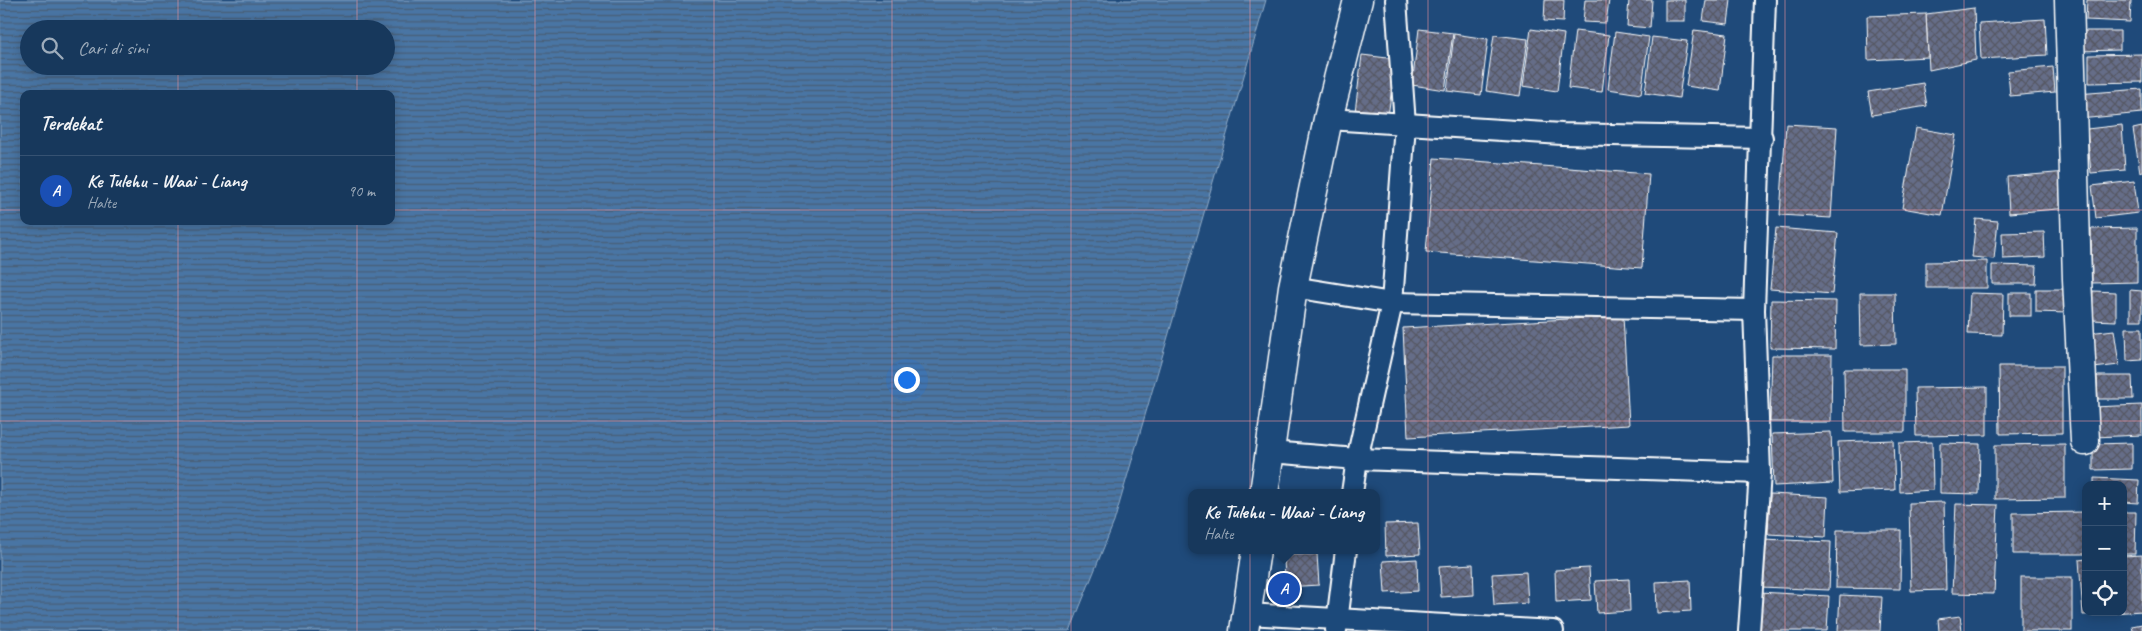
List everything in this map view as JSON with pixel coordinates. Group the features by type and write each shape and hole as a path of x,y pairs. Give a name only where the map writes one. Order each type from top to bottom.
{"main road":[{"path":"1265,489 1293,287 1328,119 1358,0"},
{"path":"2069,0 2076,279 2085,441"},
{"path":"1245,622 1255,554"}],"lane":[{"path":"1353,489 1357,459 1392,303 1404,124 1396,0"},
{"path":"1749,631 1760,473 1754,310 1766,0"},
{"path":"1328,119 1562,134 1762,138"},
{"path":"1293,287 1392,303 1754,310"},
{"path":"1270,452 1357,459 1760,473"},
{"path":"1336,625 1345,554"},
{"path":"1245,622 1553,631"}],"water":[{"path":"0,0 1266,0 1114,522 1070,631 0,631"}],"building":[{"path":"1545,0 1564,0 1563,22 1544,21"},
{"path":"1585,0 1609,0 1606,23 1583,22"},
{"path":"1629,0 1652,0 1650,28 1627,26"},
{"path":"1665,0 1685,0 1685,21 1665,21"},
{"path":"1706,0 1731,0 1728,24 1703,21"},
{"path":"2087,0 2131,0 2130,22 2086,20"},
{"path":"1974,8 1976,60 1929,70 1926,14"},
{"path":"1926,14 1928,57 1868,60 1867,16"},
{"path":"2045,19 2047,55 1981,59 1979,23"},
{"path":"1419,29 1453,33 1445,90 1412,85"},
{"path":"1531,29 1564,34 1557,91 1523,86"},
{"path":"1694,30 1727,34 1720,91 1686,86"},
{"path":"1575,31 1609,35 1602,92 1568,88"},
{"path":"2078,31 2120,31 2120,50 2078,51"},
{"path":"1615,32 1649,37 1641,94 1608,89"},
{"path":"1454,34 1488,39 1481,95 1447,91"},
{"path":"1494,35 1528,39 1520,96 1486,91"},
{"path":"1652,37 1687,41 1679,98 1645,93"},
{"path":"2142,54 2142,82 2089,83 2089,55"},
{"path":"1362,55 1396,59 1388,116 1355,112"},
{"path":"2053,67 2055,92 2010,96 2008,71"},
{"path":"1923,83 1927,106 1872,115 1868,92"},
{"path":"2142,89 2142,113 2079,119 2077,94"},
{"path":"1786,124 1837,127 1831,218 1780,215"},
{"path":"2122,125 2125,170 2091,173 2087,129"},
{"path":"2142,127 2142,171 2140,172 2133,129"},
{"path":"1916,128 1956,135 1942,215 1902,208"},
{"path":"1434,158 1649,174 1642,268 1426,252"},
{"path":"2067,172 2070,208 2009,213 2007,177"},
{"path":"2134,181 2138,213 2096,218 2092,186"},
{"path":"1976,219 1998,221 1994,259 1972,257"},
{"path":"1776,228 1838,233 1832,294 1770,289"},
{"path":"2137,228 2137,282 2092,283 2091,229"},
{"path":"2044,232 2045,257 2003,259 2002,233"},
{"path":"1987,261 1987,288 1926,288 1926,262"},
{"path":"1992,265 2037,266 2036,284 1992,284"},
{"path":"2036,289 2066,289 2067,313 2036,312"},
{"path":"2130,290 2142,291 2142,320 2130,320"},
{"path":"2093,291 2116,292 2116,321 2092,320"},
{"path":"1860,293 1895,293 1896,344 1861,345"},
{"path":"1970,293 2003,294 2002,335 1968,334"},
{"path":"2009,293 2031,293 2031,316 2009,316"},
{"path":"1771,300 1836,301 1835,349 1770,348"},
{"path":"1623,316 1629,425 1408,437 1403,328"},
{"path":"2126,328 2142,328 2142,360 2127,361"},
{"path":"2114,330 2119,365 2085,369 2080,334"},
{"path":"1772,355 1832,355 1831,422 1770,422"},
{"path":"1999,366 2062,366 2062,433 2000,434"},
{"path":"1844,369 1905,369 1905,432 1845,432"},
{"path":"2097,376 2132,376 2133,399 2098,399"},
{"path":"1987,387 1987,435 1916,436 1915,388"},
{"path":"2142,405 2142,435 2094,437 2092,407"},
{"path":"1831,432 1833,483 1774,486 1772,434"},
{"path":"1893,440 1895,490 1840,492 1838,442"},
{"path":"1932,442 1933,490 1900,492 1899,443"},
{"path":"1940,443 1980,444 1979,494 1940,493"},
{"path":"2132,443 2132,469 2093,470 2093,444"},
{"path":"2065,444 2065,498 1995,499 1995,445"},
{"path":"2094,478 2139,480 2138,503 2127,502 2127,481 2094,481"},
{"path":"1770,494 1828,497 1826,537 1768,534"},
{"path":"1944,502 1946,590 1911,591 1909,503"},
{"path":"1956,504 1998,505 1994,594 1952,593"},
{"path":"2082,512 2082,554 2013,554 2013,513"},
{"path":"2127,512 2136,512 2135,554 2127,554"},
{"path":"1418,523 1420,554 1386,556 1385,524"},
{"path":"1837,530 1901,530 1900,589 1836,588"},
{"path":"1763,539 1831,542 1829,590 1761,587"},
{"path":"1317,554 1319,585 1285,587 1284,555"},
{"path":"2142,555 2142,611 2127,612 2127,556"},
{"path":"1417,559 1418,591 1385,593 1383,561"},
{"path":"2079,560 2082,560 2082,601"},
{"path":"1473,564 1474,595 1441,597 1439,566"},
{"path":"1589,568 1591,600 1556,602 1555,570"},
{"path":"1526,572 1528,603 1494,605 1492,574"},
{"path":"2021,577 2072,577 2072,631 2021,631"},
{"path":"1629,579 1630,611 1597,613 1595,581"},
{"path":"1690,580 1691,611 1657,613 1656,582"},
{"path":"1759,592 1829,596 1827,631 1757,631"},
{"path":"1840,595 1882,597 1880,631 1838,631"},
{"path":"1960,616 1962,631 1939,631 1938,619"},
{"path":"2142,624 2142,631 2133,631 2132,626"}],"place":[{"name":"Ke Tulehu - Waai - Liang","path":"1284,589"}]}
